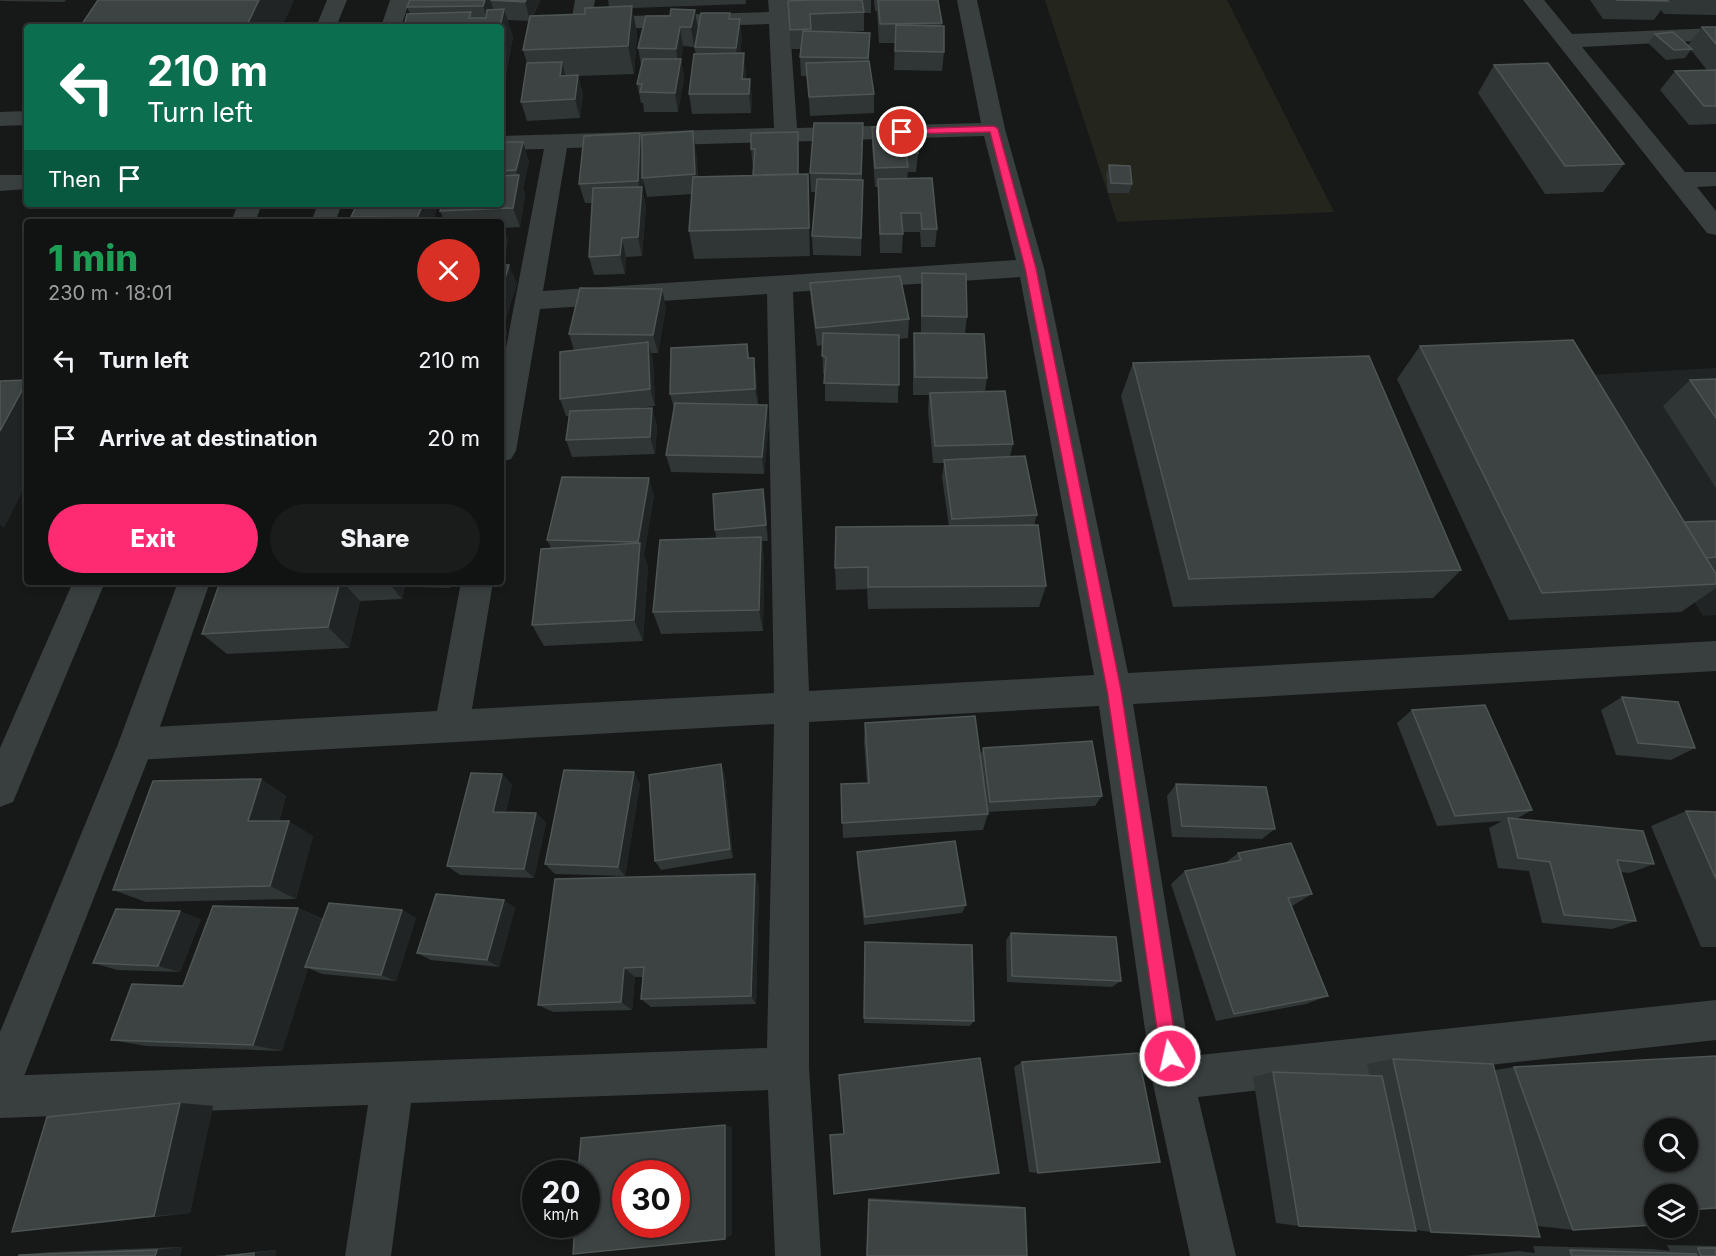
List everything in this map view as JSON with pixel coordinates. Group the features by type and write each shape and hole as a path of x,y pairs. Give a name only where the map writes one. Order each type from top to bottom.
{"street":[{"path":"327,24 337,0"},
{"path":"392,24 400,0"},
{"path":"585,0 581,24 778,9 786,135"},
{"path":"967,0 994,129 1031,268 1114,690 1173,1079 1213,1256"},
{"path":"1533,0 1716,227"},
{"path":"1566,41 1716,34"},
{"path":"0,119 24,118"},
{"path":"504,143 994,129"},
{"path":"504,434 557,141"},
{"path":"1678,180 1716,179"},
{"path":"0,183 24,182"},
{"path":"528,301 1031,268"},
{"path":"780,285 792,708 788,1068 798,1256"},
{"path":"0,790 88,585"},
{"path":"0,1084 136,744 193,585"},
{"path":"452,726 476,585"},
{"path":"136,744 1716,656"},
{"path":"1173,1079 1716,1020"},
{"path":"0,1097 788,1068"},
{"path":"368,1256 393,1082"}],"shaded area":[{"path":"1045,0 1227,0 1334,212 1117,222"},
{"path":"1716,368 1716,615 1703,616 1556,377"}],"building":[{"path":"98,0 259,0 247,24 82,24"},
{"path":"410,0 485,0 483,6 407,7"},
{"path":"490,0 526,0 525,2"},
{"path":"862,0 864,12 810,14 811,29 790,30 788,1"},
{"path":"878,0 938,0 942,23 880,24"},
{"path":"1616,0 1667,0 1668,1"},
{"path":"632,6 628,46 523,50 530,16 585,14 585,8"},
{"path":"504,9 501,24 405,24 407,14 471,12 469,18 486,18 487,10"},
{"path":"671,9 695,10 691,27 680,27 676,49 638,48 646,16 670,16"},
{"path":"701,13 730,13 729,19 740,19 736,48 695,47"},
{"path":"896,25 944,26 944,52 895,51"},
{"path":"1702,27 1716,27 1716,44"},
{"path":"803,31 870,33 868,58 800,57"},
{"path":"1673,32 1692,49 1674,50 1655,34"},
{"path":"744,53 742,79 750,79 749,94 689,94 694,54"},
{"path":"643,59 681,59 675,93 640,92 642,84 637,84"},
{"path":"869,61 874,94 809,97 806,63"},
{"path":"562,62 560,76 578,75 575,99 521,102 527,63"},
{"path":"1548,63 1624,164 1565,166 1494,65"},
{"path":"1716,70 1716,106 1704,106 1675,71"},
{"path":"814,123 863,123 861,174 810,173"},
{"path":"915,126 918,153 906,153 908,167 875,168 872,127"},
{"path":"693,131 695,174 642,178 642,135"},
{"path":"798,132 798,174 753,175 755,149 751,149 751,133"},
{"path":"640,133 638,181 579,184 584,136"},
{"path":"504,142 523,142 516,170 504,171"},
{"path":"1109,165 1130,166 1132,184 1111,183"},
{"path":"808,174 809,228 689,231 693,177"},
{"path":"519,175 513,208 440,211 441,207 504,207 504,176"},
{"path":"932,178 937,229 922,229 921,213 901,213 903,234 880,234 878,179"},
{"path":"817,179 863,180 861,238 812,236"},
{"path":"642,187 638,237 622,238 620,255 589,257 593,188"},
{"path":"356,207 422,207 417,218 351,217"},
{"path":"504,265 509,265 504,282"},
{"path":"922,273 966,274 967,317 922,316"},
{"path":"900,276 909,319 816,328 810,283"},
{"path":"580,288 662,289 653,335 569,334"},
{"path":"823,333 899,335 899,385 824,383 826,357 822,356"},
{"path":"914,333 984,334 987,378 915,377"},
{"path":"1573,340 1716,574 1716,584 1542,593 1420,346"},
{"path":"648,342 650,389 560,399 560,352"},
{"path":"747,344 748,358 754,358 755,389 670,394 671,348"},
{"path":"1369,356 1461,570 1189,579 1133,363"},
{"path":"1716,379 1716,418 1690,380"},
{"path":"24,380 24,387 0,431 0,381"},
{"path":"1005,391 1013,444 935,446 930,393"},
{"path":"675,403 767,405 762,457 666,455"},
{"path":"652,408 650,437 566,440 570,411"},
{"path":"1025,456 1037,515 952,519 944,460"},
{"path":"562,477 649,478 638,542 547,540"},
{"path":"763,489 766,525 715,530 713,494"},
{"path":"1716,521 1716,557 1706,558 1684,522"},
{"path":"1038,525 1046,586 868,587 868,567 835,568 836,527"},
{"path":"761,537 759,610 653,612 660,540"},
{"path":"640,543 634,620 532,625 541,549"},
{"path":"219,585 339,585 328,627 202,634"},
{"path":"1622,697 1678,702 1695,748 1638,743"},
{"path":"1485,705 1532,810 1455,816 1412,710"},
{"path":"975,716 988,814 842,823 841,784 869,783 865,723"},
{"path":"1092,741 1102,796 990,802 983,748"},
{"path":"721,764 730,849 655,861 649,775"},
{"path":"564,770 634,772 618,867 545,864"},
{"path":"471,773 502,774 493,812 536,813 524,869 447,866"},
{"path":"261,779 248,821 289,821 270,886 113,890 153,781"},
{"path":"1176,784 1266,787 1275,829 1182,826"},
{"path":"1686,811 1716,812 1716,879"},
{"path":"1508,818 1643,831 1654,864 1617,860 1636,921 1564,915 1550,862 1518,858"},
{"path":"955,841 966,905 865,917 857,852"},
{"path":"1291,843 1312,894 1288,898 1328,996 1234,1014 1185,871 1241,860 1238,853"},
{"path":"755,874 751,996 641,999 644,967 624,968 621,1002 538,1005 555,879"},
{"path":"436,894 504,900 487,960 417,953"},
{"path":"329,903 402,910 381,975 305,967"},
{"path":"213,906 298,908 253,1045 111,1040 132,984 183,986"},
{"path":"116,909 180,911 158,966 93,963"},
{"path":"1011,933 1116,937 1121,981 1012,976"},
{"path":"865,942 972,945 974,1021 864,1018"},
{"path":"1138,1053 1160,1162 1038,1173 1022,1062"},
{"path":"1716,1056 1716,1208 1698,1209 1698,1184 1644,1184 1644,1226 1573,1230 1514,1067"},
{"path":"980,1058 999,1173 834,1194 830,1135 844,1134 839,1075"},
{"path":"1393,1059 1493,1064 1540,1237 1431,1232"},
{"path":"1273,1072 1382,1076 1416,1231 1299,1226"},
{"path":"180,1103 154,1216 12,1232 47,1117"},
{"path":"725,1125 725,1239 573,1254 574,1238 600,1238 600,1160 579,1160 581,1138"},
{"path":"869,1200 1025,1208 1027,1256 867,1256"},
{"path":"1698,1248 1716,1248 1716,1256 1701,1256"},
{"path":"157,1250 155,1256 19,1256 19,1255"},
{"path":"1570,1250 1696,1254 1697,1256 1572,1256"},
{"path":"254,1253 254,1256 225,1256"}],"route":[{"path":"902,132 994,129 1031,268 1114,690 1170,1056"}]}
